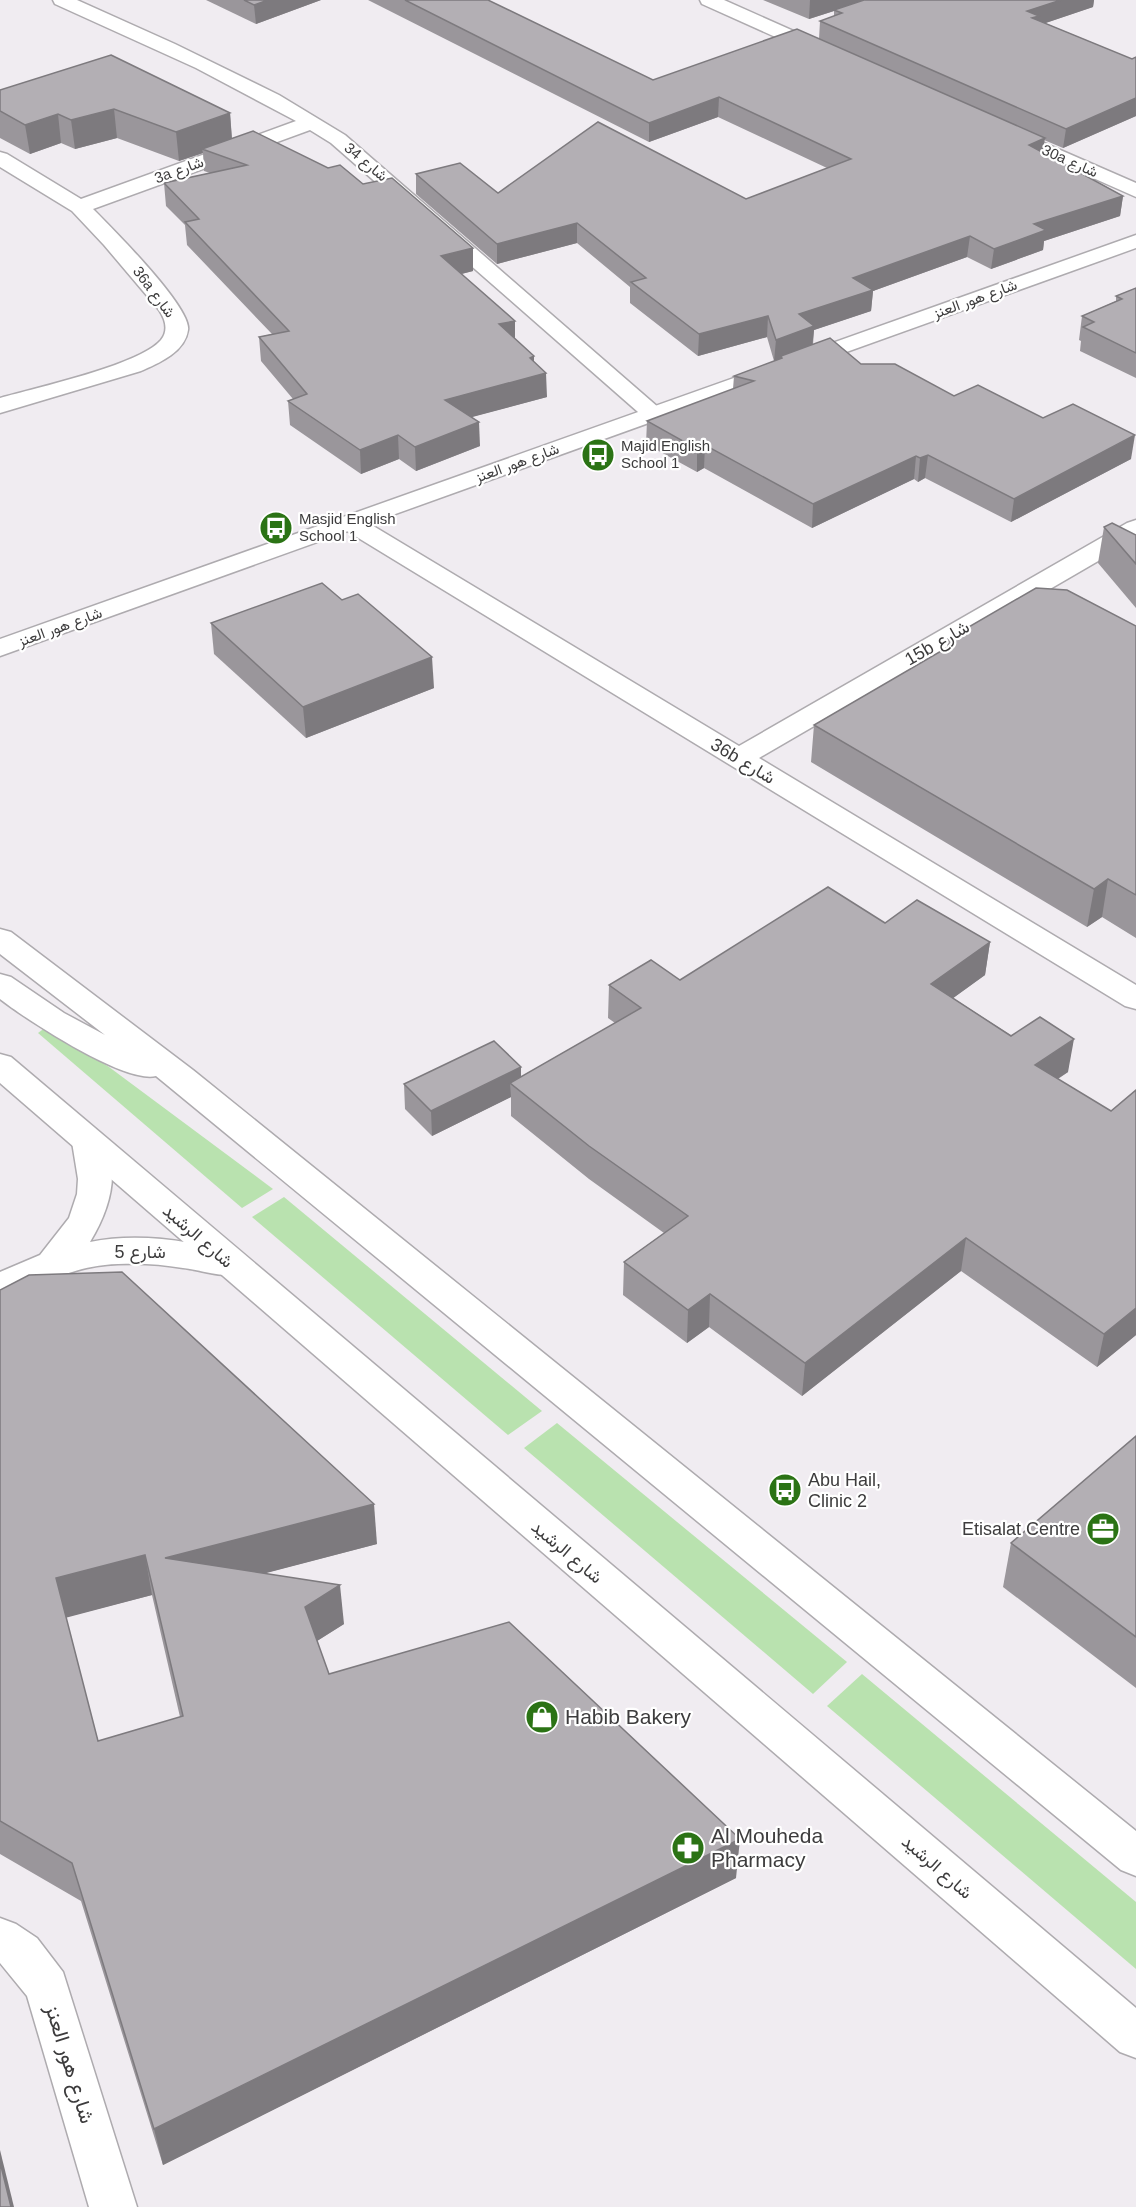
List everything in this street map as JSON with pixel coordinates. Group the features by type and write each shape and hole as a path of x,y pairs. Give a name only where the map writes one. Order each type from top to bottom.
{"street":[{"name":"شارع 34","path":"62,0 252,88 313,122 362,157 654,414"},
{"path":"709,0 842,59"},
{"path":"787,35 808,28"},
{"name":"3a شارع","path":"79,207 313,122"},
{"name":"30a شارع","path":"983,123 1136,191"},
{"name":"36a شارع","path":"0,158 79,207 112,240 168,306 176,318 177,330 170,344 155,356 133,366 0,406"},
{"name":"شارع هور العنز","path":"0,648 1136,241"},
{"name":"36b شارع","path":"351,523 1136,999"},
{"name":"15b شارع","path":"738,758 1136,528"},
{"path":"1038,585 1067,600"},
{"path":"0,939 181,1078 1136,1857"},
{"path":"0,984 112,1054 181,1078"},
{"name":"شارع الرشيد","path":"0,1065 229,1264 1136,2037"},
{"name":"شارع 5","path":"52,1264 78,1234 94,1203 97,1171 89,1142"},
{"name":"شارع 5","path":"0,1287 52,1264 96,1253 142,1250 187,1253 229,1264"},
{"name":"شارع هور العنز","path":"0,1938 21,1952 46,1987 113,2207"}],"green space":[{"path":"46,1027 109,1067 273,1189 242,1208 38,1033"},
{"path":"284,1197 542,1411 508,1435 252,1217"},
{"path":"557,1423 847,1662 813,1694 524,1448"},
{"path":"862,1674 1136,1902 1136,1969 827,1706"}],"building":[{"path":"244,0 268,0 254,5"},
{"path":"405,0 488,0 653,80 797,29 1045,138 1029,145 1123,196 1034,224 1046,230 994,249 970,236 853,278 873,290 799,314 814,326 776,340 768,316 699,334 631,282 646,278 577,223 497,244 416,174 460,163 498,193 598,122 746,199 851,159 719,97 649,123"},
{"path":"864,0 1061,0 1027,11 1039,16 1032,18 1132,59 1136,57 1136,98 1066,129 820,21 842,13 834,10"},
{"path":"111,55 230,113 176,132 114,109 71,120 58,114 25,125 0,111 0,90"},
{"path":"253,131 328,168 340,165 363,184 392,178 473,248 441,256 515,321 499,324 534,356 530,358 546,373 445,400 479,422 415,447 398,435 360,450 288,401 307,394 259,337 289,331 185,222 199,219 164,183 247,165 202,149"},
{"path":"1136,288 1136,353 1083,327 1094,322 1082,316 1122,299 1116,296"},
{"path":"830,338 861,364 895,364 954,396 978,385 1043,418 1073,404 1135,435 1014,499 928,455 920,458 916,456 813,504 705,445 697,449 647,421 754,381 734,376"},
{"path":"1112,523 1136,535 1136,564 1104,527"},
{"path":"322,583 342,600 358,594 432,657 303,707 211,623"},
{"path":"1036,588 1067,590 1136,626 1136,895 1108,879 1094,889 814,725 955,643 948,639"},
{"path":"828,887 885,923 917,900 990,942 931,984 1011,1036 1040,1017 1074,1039 1035,1065 1111,1111 1136,1090 1136,1308 1104,1334 966,1238 805,1363 710,1294 688,1310 624,1262 688,1216 589,1146 510,1083 641,1008 609,985 651,960 680,980"},
{"path":"494,1041 521,1067 431,1111 404,1084"},
{"path":"122,1272 374,1504 165,1558 340,1585 305,1607 329,1674 509,1622 740,1839 154,2129 72,1863 0,1821 0,1290 29,1275","holes":["145,1555 183,1716 98,1741 56,1578"]},
{"path":"1136,1436 1136,1637 1011,1543"},
{"path":"0,2162 11,2207 0,2207"}],"place":[{"name":"Majid English School 1","path":"598,455"},
{"name":"Masjid English School 1","path":"276,528"},
{"name":"Abu Hail, Clinic 2","path":"785,1490"},
{"name":"Etisalat Centre","path":"1103,1529"},
{"name":"Habib Bakery","path":"542,1717"},
{"name":"Al Mouheda Pharmacy","path":"688,1848"}]}
